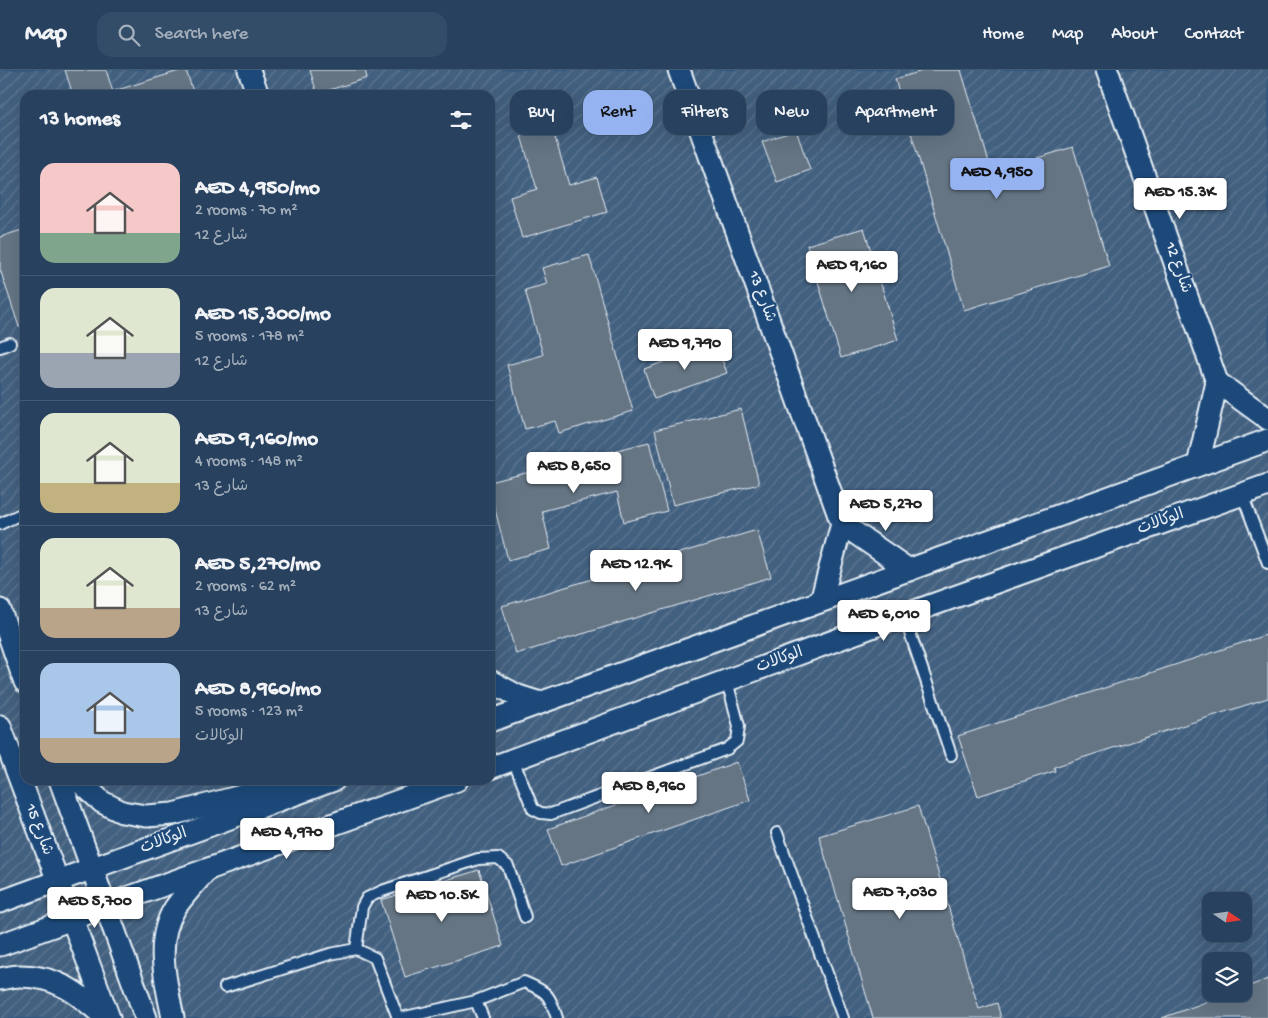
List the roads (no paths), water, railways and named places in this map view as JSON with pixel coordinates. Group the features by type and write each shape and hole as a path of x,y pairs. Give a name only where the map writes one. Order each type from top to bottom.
{"street":[{"path":"249,70 256,90"},
{"name":"شارع 13","path":"679,70 842,524"},
{"name":"شارع 12","path":"1108,70 1218,382"},
{"path":"1198,465 1218,382 1268,419"},
{"path":"495,719 1268,440"},
{"name":"الوكالات","path":"495,766 904,615 1268,485"},
{"path":"821,601 842,524 909,570"},
{"path":"0,610 20,654"},
{"path":"495,684 518,696 540,703"},
{"name":"شارع 15","path":"0,726 20,780"},
{"name":"شارع 15","path":"22,785 107,1018"},
{"path":"62,785 146,1018"},
{"name":"الوكالات","path":"83,785 102,802 122,812 146,816 173,814 249,794 294,785"},
{"name":"الوكالات","path":"0,902 320,785"},
{"path":"0,945 443,785"},
{"path":"173,1018 162,956 165,933 174,910 207,870"},
{"path":"0,979 19,976 42,978 64,985 107,1018"}],"lane":[{"path":"0,347 10,343"},
{"path":"1242,494 1268,563"},
{"path":"0,524 20,514"},
{"path":"904,615 951,755"},
{"path":"513,760 533,809 541,813 551,814 709,756 727,749 737,741 740,726 727,681"},
{"path":"777,833 843,1018"},
{"path":"356,949 362,907 367,898 382,891 478,859 498,858 508,866 525,917"},
{"path":"225,987 330,954 356,949 375,958 399,1018 476,1001 524,982 540,988 550,998 557,1018"},
{"path":"476,1001 483,1018"}]}
